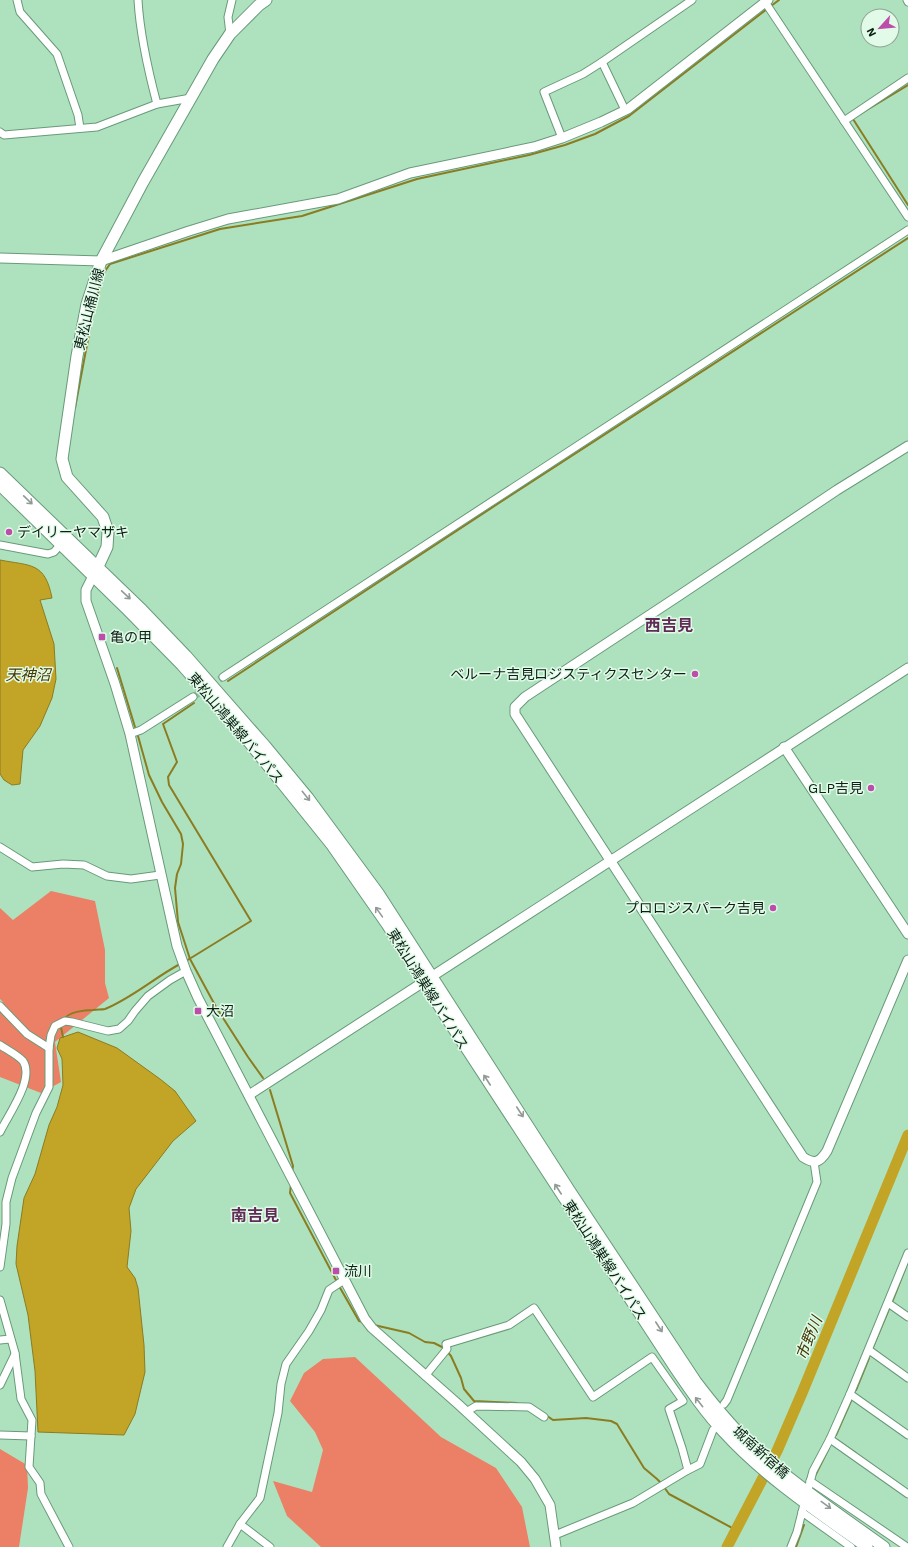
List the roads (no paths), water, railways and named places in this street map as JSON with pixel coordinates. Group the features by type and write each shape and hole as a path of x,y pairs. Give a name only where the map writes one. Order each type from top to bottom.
{"main road":[{"name":"東松山桶川線","path":"95,572 107,547 108,532 103,517 68,477 62,459 77,356 87,304 101,261 213,59 230,34 266,0"},
{"path":"0,474 95,572"},
{"path":"0,485 61,544 95,572"},
{"name":"東松山鴻巣線バイパス","path":"95,572 142,610 186,656 265,746 344,845 378,893 428,979 676,1369 699,1402 726,1427"},
{"name":"城南新宿橋","path":"726,1427 762,1468 806,1496"},
{"path":"806,1496 867,1547"},
{"path":"806,1496 884,1547"}],"street":[{"path":"17,0 20,12 57,54 78,115 80,128"},
{"path":"138,0 139,21 157,104"},
{"path":"230,34 228,17 232,0"},
{"path":"562,138 544,92 583,74 692,0"},
{"path":"0,258 101,261 228,219 338,199 410,173 534,146 562,138 601,122 625,110 767,1 908,217"},
{"path":"602,62 625,110"},
{"path":"844,121 908,78"},
{"path":"0,132 4,135 97,127 157,104 191,98"},
{"path":"223,677 908,230"},
{"path":"908,446 836,490 678,597 519,701 515,707 515,714 609,860 803,1157 809,1161 814,1162 822,1159 827,1151 908,960"},
{"path":"0,545 48,554 54,552 61,544"},
{"path":"95,572 86,590 86,601 130,734 160,875 177,946 186,971 219,1040 365,1319 372,1328 521,1462 535,1479 550,1505 556,1547"},
{"path":"249,1095 554,899 609,860 908,668"},
{"path":"130,734 141,730 193,697"},
{"path":"784,748 908,934"},
{"path":"0,847 32,867 48,867 63,864 84,865 107,876 131,879 160,875"},
{"path":"0,1267 6,1224 6,1202 10,1184 18,1157 36,1113 49,1088 49,1048 51,1035 55,1026 65,1021 108,1031 119,1029 128,1021 134,1011 148,996 170,980 186,971"},
{"path":"0,1006 27,1034 49,1048"},
{"path":"0,1045 22,1061 27,1072 25,1085 0,1132"},
{"path":"724,1404 727,1400 816,1182 814,1162"},
{"path":"791,1547 797,1532 813,1471 830,1439 850,1394 907,1256"},
{"path":"227,1547 240,1524 260,1498 278,1414 281,1384 286,1364 309,1331 321,1310 329,1290 344,1280"},
{"path":"0,1300 15,1353 21,1399 32,1420 29,1467 40,1482 41,1494 69,1547"},
{"path":"888,1303 908,1317"},
{"path":"425,1376 447,1349 446,1344 509,1325 534,1308 593,1396 652,1357 683,1401 669,1409 688,1470"},
{"path":"0,1340 10,1339"},
{"path":"869,1350 908,1378"},
{"path":"0,1385 15,1353"},
{"path":"850,1394 908,1435"},
{"path":"466,1412 476,1406 529,1407 544,1418"},
{"path":"555,1535 633,1503 700,1464 713,1430"},
{"path":"0,1436 31,1436"},
{"path":"830,1439 908,1494"},
{"path":"806,1496 851,1547"},
{"path":"806,1496 907,1547"},
{"path":"240,1524 270,1547"}],"water":[{"name":"天神沼","path":"0,560 28,565 41,572 49,586 52,598 40,600 54,644 56,679 52,698 40,726 23,750 20,784 12,785 4,780 0,774"},
{"path":"78,1032 117,1048 160,1079 175,1091 196,1121 173,1141 136,1189 129,1208 131,1231 127,1267 135,1278 138,1288 144,1345 145,1372 135,1414 124,1435 38,1432 35,1371 28,1315 16,1264 24,1198 35,1174 49,1125 57,1107 63,1085 62,1059 57,1048 60,1038"}],"waterway":[{"path":"771,6 779,0"},
{"path":"75,408 94,308 103,274 110,264 220,229 302,216 417,179 529,155 565,145 595,134 629,116 767,9"},
{"path":"860,114 908,85"},
{"path":"853,119 908,205"},
{"path":"228,681 499,503 908,238"},
{"path":"117,668 135,727"},
{"path":"186,961 251,921 169,785 168,777 177,762 163,724 194,703"},
{"path":"138,736 149,775 162,802 181,834 183,844 181,864 177,874 175,888 178,922 190,959 216,1007 263,1078"},
{"path":"64,1019 69,1015 85,1010 105,1009 134,994 180,964"},
{"path":"61,1025 63,1037"},
{"path":"270,1090 293,1166 292,1172"},
{"name":"市野川","path":"727,1547 777,1451 908,1135"},
{"path":"291,1184 290,1193 337,1282"},
{"path":"893,1300 907,1264"},
{"path":"339,1286 359,1321 364,1322"},
{"path":"873,1347 889,1309"},
{"path":"374,1325 409,1333 425,1342 434,1343 444,1348 451,1356 461,1378 464,1389 474,1401 517,1403"},
{"path":"856,1390 869,1358"},
{"path":"836,1435 851,1401"},
{"path":"530,1404 553,1420 586,1418 611,1421 617,1424 644,1468 661,1483"},
{"path":"837,1440 856,1453"},
{"path":"814,1478 829,1448"},
{"path":"664,1487 669,1494 736,1530"},
{"path":"796,1547 804,1525"}],"tunnel":[{"path":"193,697 223,677"}],"place":[{"name":"デイリーヤマザキ","path":"9,532"},
{"name":"亀の甲","path":"102,637"},
{"name":"ベルーナ吉見ロジスティクスセンター","path":"695,674"},
{"name":"GLP吉見","path":"871,788"},
{"name":"プロロジスパーク吉見","path":"773,908"},
{"name":"大沼","path":"198,1011"},
{"name":"流川","path":"336,1271"}],"district":[{"name":"西吉見","path":"669,625"},
{"name":"南吉見","path":"255,1215"}]}
